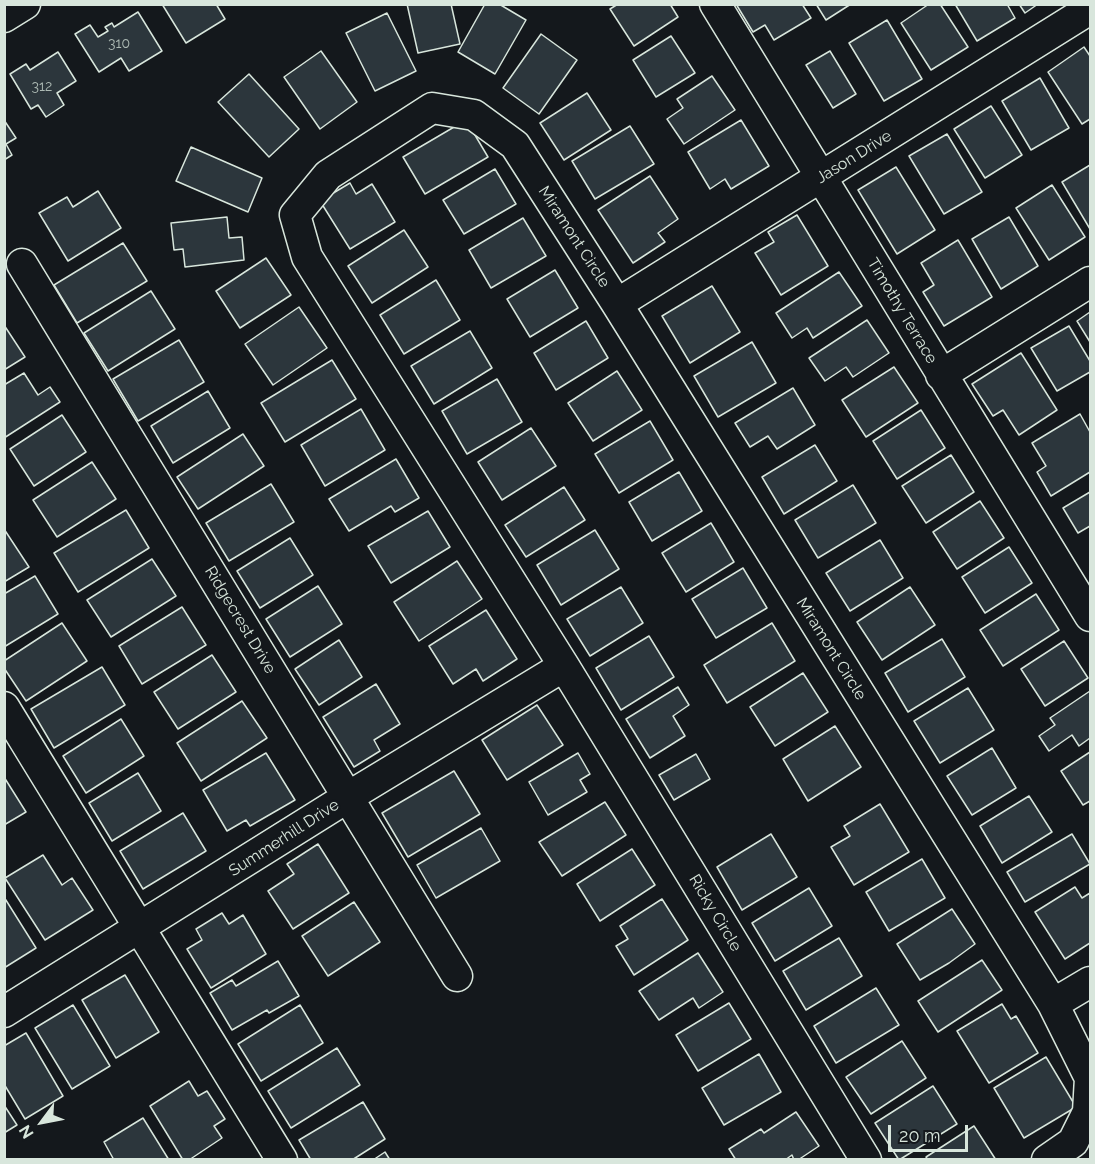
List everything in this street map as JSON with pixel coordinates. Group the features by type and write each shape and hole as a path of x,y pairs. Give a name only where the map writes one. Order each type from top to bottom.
{"street":[{"path":"4,17 25,4"},
{"name":"Timothy Terrace","path":"715,4 1090,616"},
{"name":"Jason Drive","path":"617,304 1090,9"},
{"name":"Miramont Circle","path":"564,666 307,257 295,215 328,175 432,108 474,115 515,145 617,304 1053,1004"},
{"name":"Ridgecrest Drive","path":"22,264 457,976"},
{"path":"941,375 1090,282"},
{"name":"Summerhill Drive","path":"4,1012 348,797 564,666"},
{"name":"Ricky Circle","path":"564,666 866,1160"},
{"path":"4,707 141,928 276,1157"},
{"path":"1047,1160 1073,1142 1088,1112 1090,1078 1053,1004 1090,982"}],"building":[{"path":"162,4 216,4 225,19 186,43"},
{"path":"407,4 451,4 460,44 418,53"},
{"path":"485,4 499,4 526,20 495,74 458,52"},
{"path":"618,4 670,4 678,17 634,46 610,9"},
{"path":"736,4 802,4 811,18 774,40 765,25 753,32"},
{"path":"816,4 851,4 826,20"},
{"path":"929,4 940,4 968,47 931,70 901,23"},
{"path":"955,4 1007,4 1015,18 977,41"},
{"path":"1019,4 1038,4 1025,13"},
{"path":"138,12 162,51 129,71 121,58 99,72 75,34 90,25 98,37 108,31 105,27 112,23 114,27"},
{"path":"387,13 416,71 375,91 346,33"},
{"path":"887,20 922,79 884,101 849,43"},
{"path":"541,34 577,60 539,114 503,88"},
{"path":"671,36 695,73 656,97 633,60"},
{"path":"1084,47 1090,56 1090,119 1082,124 1048,72"},
{"path":"321,51 357,102 320,129 284,77"},
{"path":"830,51 856,94 833,108 806,65"},
{"path":"58,52 76,81 57,93 64,105 46,117 38,105 31,109 10,74 26,64 30,70"},
{"path":"249,74 299,129 269,157 218,102"},
{"path":"712,76 735,110 684,144 667,119 683,108 677,99"},
{"path":"1040,78 1069,128 1031,150 1002,101"},
{"path":"587,93 611,130 564,160 540,123"},
{"path":"991,106 1022,155 985,178 954,129"},
{"path":"4,120 16,138 6,144 12,155 4,160"},
{"path":"466,120 488,157 425,194 403,157"},
{"path":"741,120 769,166 731,189 725,179 710,189 688,152"},
{"path":"630,126 654,164 595,199 572,161"},
{"path":"947,134 982,192 944,214 909,156"},
{"path":"191,147 262,178 248,212 176,181"},
{"path":"1090,165 1090,229 1062,182"},
{"path":"896,167 935,230 897,254 858,190"},
{"path":"495,169 516,204 464,234 443,200"},
{"path":"650,176 678,219 658,233 665,242 633,263 598,210"},
{"path":"350,183 356,194 372,184 395,222 350,249 320,201"},
{"path":"1052,185 1085,237 1049,260 1016,208"},
{"path":"98,191 121,228 68,261 39,213 67,197 73,207"},
{"path":"797,215 828,266 781,295 755,253 774,242 768,232"},
{"path":"227,217 229,238 242,237 244,260 185,267 183,249 174,250 171,223"},
{"path":"1009,217 1038,266 1001,289 972,239"},
{"path":"523,218 546,256 491,288 469,250"},
{"path":"404,230 428,267 372,303 348,266"},
{"path":"958,240 992,297 944,326 923,292 934,285 921,263"},
{"path":"123,243 147,281 77,323 54,285"},
{"path":"266,258 291,295 240,328 216,291"},
{"path":"555,270 578,308 530,337 507,299"},
{"path":"839,272 862,306 813,338 807,328 792,338 776,313"},
{"path":"436,280 460,320 404,354 380,315"},
{"path":"712,286 740,332 690,363 662,316"},
{"path":"151,291 175,329 108,371 84,333"},
{"path":"299,307 327,348 273,385 245,344"},
{"path":"1090,312 1090,342 1077,321"},
{"path":"867,320 889,353 853,377 846,367 825,381 809,358"},
{"path":"586,321 608,358 556,390 534,353"},
{"path":"4,325 25,357 4,370"},
{"path":"1069,326 1090,361 1090,372 1057,391 1031,348"},
{"path":"470,331 492,368 434,404 411,366"},
{"path":"179,340 204,382 138,421 113,379"},
{"path":"752,342 776,383 718,417 694,376"},
{"path":"1021,353 1057,410 1019,435 1003,410 993,416 972,384"},
{"path":"332,360 356,399 285,442 261,403"},
{"path":"894,367 918,403 866,437 842,400"},
{"path":"617,371 642,410 593,441 568,403"},
{"path":"24,373 38,395 50,387 60,402 4,438 4,385"},
{"path":"497,379 522,422 467,454 442,411"},
{"path":"793,388 815,425 777,449 768,436 750,447 735,423"},
{"path":"208,391 230,428 173,463 151,426"},
{"path":"361,409 385,450 325,486 301,445"},
{"path":"921,410 945,448 897,479 873,441"},
{"path":"1080,414 1090,432 1090,472 1051,496 1037,472 1046,466 1032,443"},
{"path":"62,415 86,452 34,486 10,449"},
{"path":"650,421 673,460 619,493 595,454"},
{"path":"531,428 556,466 502,500 478,462"},
{"path":"243,434 264,466 198,509 177,477"},
{"path":"815,445 837,481 784,514 762,477"},
{"path":"951,455 974,492 926,523 902,486"},
{"path":"396,459 419,498 395,512 391,506 349,531 329,499"},
{"path":"92,462 116,499 57,537 33,500"},
{"path":"679,472 702,511 652,541 629,502"},
{"path":"271,484 294,522 229,561 206,523"},
{"path":"853,485 876,523 818,558 795,520"},
{"path":"564,487 585,520 526,557 505,525"},
{"path":"1090,492 1090,526 1078,533 1063,508"},
{"path":"980,501 1004,538 957,569 933,532"},
{"path":"126,510 149,548 78,592 54,553"},
{"path":"428,511 450,547 391,583 368,546"},
{"path":"711,523 734,562 686,592 662,553"},
{"path":"4,529 29,567 4,582"},
{"path":"595,530 619,569 561,605 537,565"},
{"path":"290,538 313,575 260,608 237,571"},
{"path":"880,540 903,578 850,611 826,573"},
{"path":"1009,547 1032,583 985,613 962,577"},
{"path":"152,559 176,596 111,637 87,600"},
{"path":"457,561 482,599 419,641 394,602"},
{"path":"743,568 767,608 716,638 692,599"},
{"path":"35,576 58,614 4,647 4,594"},
{"path":"318,586 342,624 290,657 266,619"},
{"path":"621,587 643,623 590,656 567,619"},
{"path":"910,587 935,625 882,660 857,622"},
{"path":"1036,594 1059,630 1003,666 980,630"},
{"path":"182,607 206,645 142,684 119,646"},
{"path":"486,610 517,659 483,681 476,669 453,684 429,646"},
{"path":"62,623 87,661 26,701 4,668 4,661"},
{"path":"772,623 795,661 727,703 704,665"},
{"path":"649,636 674,677 621,710 596,668"},
{"path":"942,639 965,677 908,712 885,673"},
{"path":"339,640 362,677 319,705 295,669"},
{"path":"1064,641 1088,678 1045,706 1021,669"},
{"path":"212,655 236,692 178,729 154,692"},
{"path":"102,667 125,705 54,748 31,709"},
{"path":"803,673 828,712 775,746 750,707"},
{"path":"376,684 400,724 374,740 380,751 354,767 323,717"},
{"path":"678,687 689,705 673,716 685,736 650,758 626,719"},
{"path":"968,688 994,730 940,763 914,721"},
{"path":"1090,691 1090,738 1079,746 1072,735 1049,751 1039,736 1055,725 1050,718"},
{"path":"242,701 267,738 201,781 177,743"},
{"path":"537,705 563,745 507,780 482,740"},
{"path":"121,719 144,756 86,793 63,756"},
{"path":"835,726 861,767 808,801 783,759"},
{"path":"992,748 1016,788 972,815 947,776"},
{"path":"1090,752 1090,801 1083,805 1061,771"},
{"path":"266,753 295,800 250,826 246,820 227,831 203,790"},
{"path":"578,753 590,774 580,780 587,792 548,815 529,782"},
{"path":"696,754 710,779 674,800 659,775"},
{"path":"454,771 480,814 408,857 382,813"},
{"path":"138,773 161,811 112,841 89,803"},
{"path":"4,777 26,812 4,825"},
{"path":"1029,796 1052,832 1002,863 980,826"},
{"path":"605,802 626,835 562,876 539,842"},
{"path":"880,804 909,852 854,885 831,847 850,836 844,826"},
{"path":"183,813 206,851 143,889 120,851"},
{"path":"481,828 500,861 436,898 417,865"},
{"path":"771,834 797,877 742,910 717,867"},
{"path":"1072,834 1090,864 1025,902 1007,872"},
{"path":"318,844 349,893 293,929 268,891 294,874 287,864"},
{"path":"632,849 655,885 600,921 577,884"},
{"path":"43,855 62,885 72,878 93,910 45,940 5,878"},
{"path":"922,859 945,898 889,931 866,892"},
{"path":"1075,887 1082,898 1090,893 1090,943 1065,959 1035,912"},
{"path":"809,888 832,926 775,961 752,923"},
{"path":"4,897 36,948 4,968"},
{"path":"662,899 688,940 634,975 616,946 628,939 620,926"},
{"path":"354,902 380,942 328,976 302,936"},
{"path":"952,909 975,944 920,980 897,944"},
{"path":"222,913 229,924 243,915 266,954 211,988 187,949 202,940 196,929"},
{"path":"839,938 862,976 806,1010 783,971"},
{"path":"698,953 723,992 699,1008 693,998 659,1020 639,991"},
{"path":"982,960 1002,990 938,1032 918,1001"},
{"path":"278,961 299,996 269,1013 267,1010 232,1030 210,993 232,980 236,986"},
{"path":"125,975 159,1032 116,1058 82,1000"},
{"path":"876,988 899,1025 836,1063 814,1026"},
{"path":"729,1003 751,1039 698,1071 676,1035"},
{"path":"1002,1004 1011,1019 1016,1016 1038,1053 989,1083 957,1031"},
{"path":"73,1005 110,1066 72,1089 35,1028"},
{"path":"300,1005 323,1043 261,1081 238,1044"},
{"path":"26,1033 63,1096 25,1119 4,1084 4,1046"},
{"path":"902,1041 926,1078 871,1114 846,1077"},
{"path":"337,1048 360,1085 291,1128 268,1091"},
{"path":"759,1054 781,1092 724,1125 702,1088"},
{"path":"1046,1057 1076,1107 1024,1138 994,1088"},
{"path":"189,1081 198,1096 207,1091 225,1119 214,1126 222,1138 189,1160 183,1160 150,1106"},
{"path":"933,1086 957,1124 899,1160 875,1123"},
{"path":"363,1102 385,1139 352,1160 311,1160 299,1140"},
{"path":"4,1105 17,1125 4,1133"},
{"path":"796,1112 819,1146 798,1160 794,1160 792,1155 785,1160 736,1160 729,1149 761,1129 764,1133"},
{"path":"143,1118 169,1160 114,1160 104,1142"},
{"path":"974,1126 996,1160 928,1160 926,1157"},
{"path":"385,1152 390,1160 373,1160"}]}
